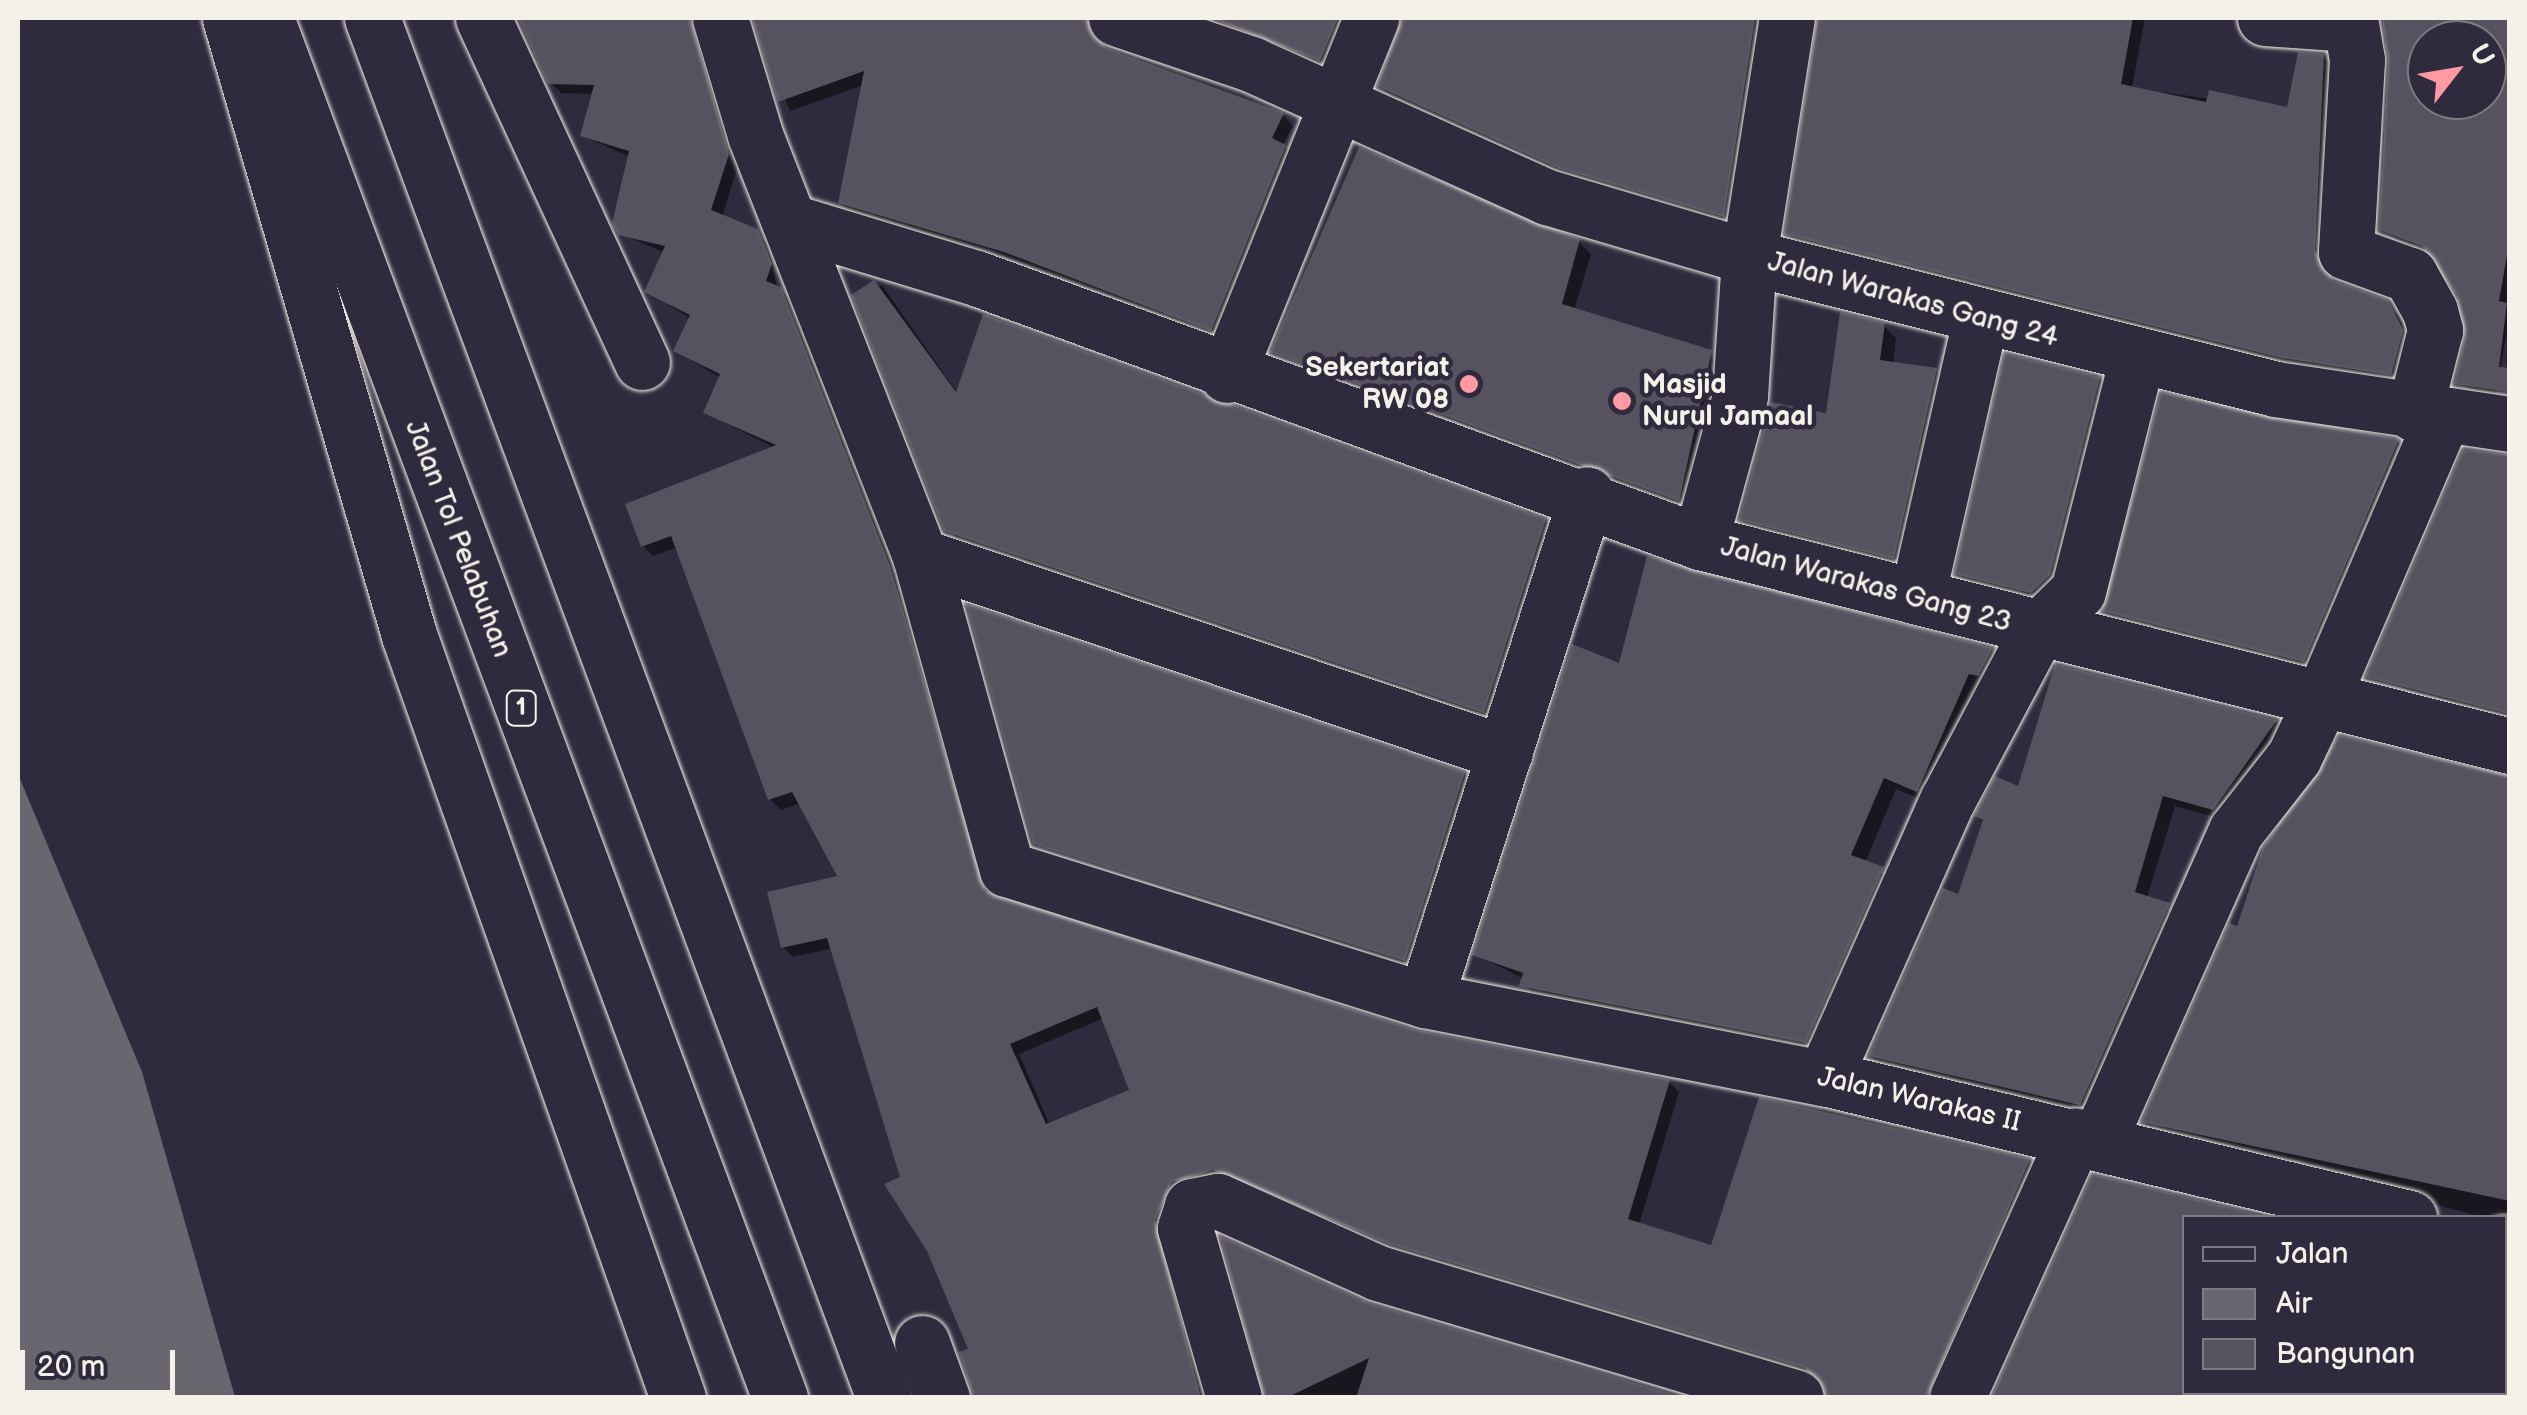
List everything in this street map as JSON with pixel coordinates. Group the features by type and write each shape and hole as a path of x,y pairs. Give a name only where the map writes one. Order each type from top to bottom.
{"main road":[{"path":"230,18 409,635 678,1398"},
{"name":"Jalan Tol Pelabuhan","path":"266,18 780,1398"},
{"path":"372,18 884,1398"},
{"path":"482,18 642,362"},
{"path":"720,18 755,134 795,223 920,556 1506,753"},
{"name":"Jalan Warakas Gang 24","path":"1116,18 1251,64 1334,108 1547,197 1749,257 2137,358 2428,415 2510,424"},
{"path":"1227,375 1370,18"},
{"path":"1700,542 1740,396 1749,257 1787,18"},
{"path":"1958,1398 2236,831 2294,757 2323,696 2428,415 2435,330 2430,311 2410,274 2346,252 2357,60 2349,21 2265,18"},
{"name":"Jalan Warakas Gang 23","path":"795,223 976,278 1227,375 1587,494 1700,542 1918,594 2036,630 1947,801 1824,1078"},
{"path":"1918,594 1980,320"},
{"path":"2036,630 2078,591 2137,358"},
{"path":"1424,1000 1587,494"},
{"name":"Jalan Warakas II","path":"920,556 1007,869 1424,1000 1824,1078 2397,1215"},
{"path":"2036,630 2323,696 2510,746"},
{"path":"1234,1398 1185,1228 1192,1206 1218,1201 1378,1273 1796,1398"},
{"path":"922,1344 942,1398"}],"water":[{"path":"18,774 142,1072 235,1397 18,1397"}],"building":[{"path":"518,18 690,18 729,154 711,210 758,229 772,264 766,281 781,287 890,566 985,891 1416,1030 1670,1080 1628,1219 1711,1245 1759,1097 2030,1159 1926,1398 1826,1398 1805,1368 1389,1244 1213,1170 1172,1182 1155,1220 1201,1398 974,1398 959,1352 968,1349 927,1251 884,1184 900,1177 827,938 781,948 767,892 837,876 792,792 768,800 671,536 641,547 625,504 776,445 703,413 720,374 673,351 690,315 644,292 665,246 618,235 612,223 629,151 580,136 594,85 548,84","holes":["1097,1007 1129,1090 1046,1124 1010,1044"]},
{"path":"752,18 1086,18 1106,48 1284,113 1272,138 1286,145 1211,331 1004,252 838,203 864,71 778,102"},
{"path":"1211,18 1338,18 1320,61"},
{"path":"1402,18 1755,18 1724,217 1558,168 1377,86"},
{"path":"1817,18 2133,18 2121,84 2206,102 2209,90 2287,107 2298,52 2324,54 2315,251 2334,281 2388,300 2403,330 2391,375 2282,358 1784,234"},
{"path":"2382,18 2510,18 2510,238 2499,301 2507,303 2499,367 2510,368 2510,392 2454,384 2465,337 2457,296 2422,246 2379,230 2388,62"},
{"path":"1359,147 1580,239 1562,304 1712,350 1679,501 1270,352"},
{"path":"874,280 956,392 983,314 1546,519 1484,713 944,531 851,295"},
{"path":"1840,312 1885,323 1880,360 1937,368 1894,559 1739,520 1771,402 1826,413"},
{"path":"2004,353 2100,377 2050,575 2031,593 1954,574"},
{"path":"2161,392 2399,439 2304,662 2101,611"},
{"path":"2463,449 2510,455 2510,714 2365,677"},
{"path":"1647,556 1993,648 1978,676 1969,674 1917,792 1884,778 1851,855 1884,867 1806,1043 1519,986 1523,973 1472,955 1572,644 1619,663"},
{"path":"966,604 1465,772 1405,961 1033,844"},
{"path":"2055,664 2277,720 2213,810 2163,796 2135,892 2170,903 2080,1105 1868,1056 1943,888 1958,894 1983,820 1974,816 1995,776 2018,786"},
{"path":"2339,735 2510,776 2510,1201 2141,1122 2229,923 2237,926 2263,847"},
{"path":"2092,1174 2261,1215 2182,1215 2184,1398 1991,1398"},
{"path":"1220,1236 1369,1303 1685,1398 1356,1398 1369,1358 1286,1398 1264,1398"}],"place":[{"name":"Sekertariat RW 08","path":"1469,384"},
{"name":"Masjid Nurul Jamaal","path":"1622,401"}]}
